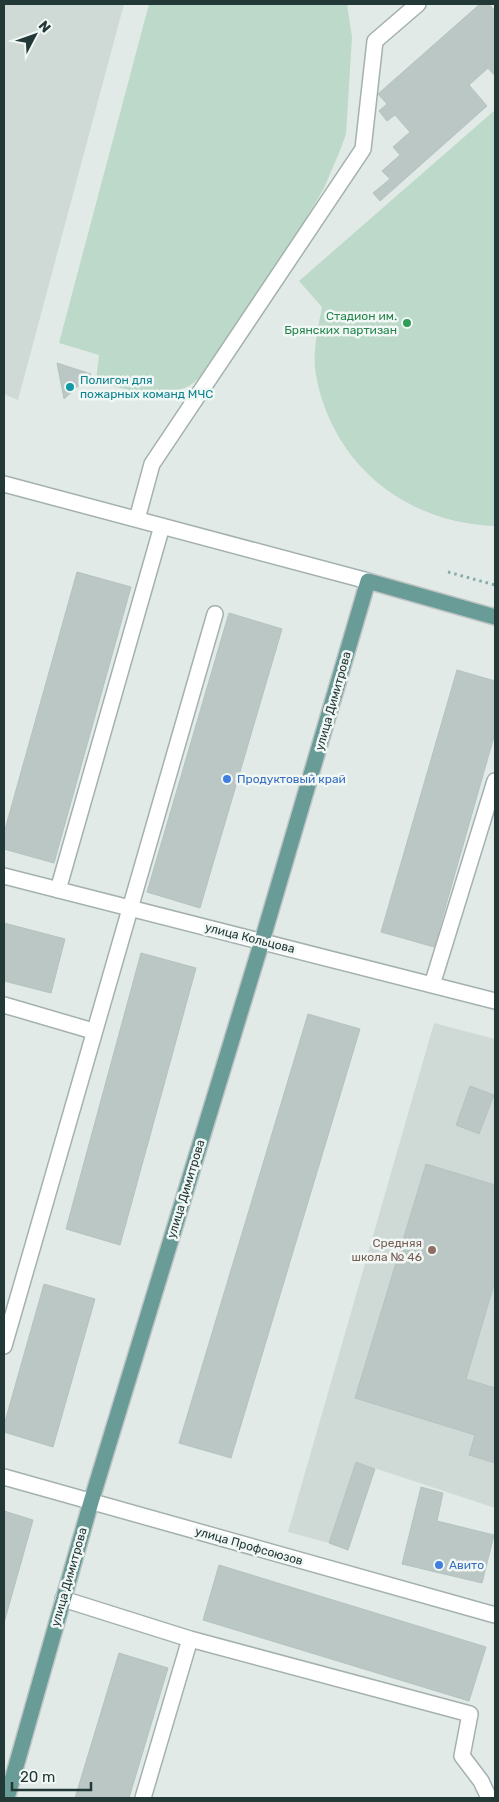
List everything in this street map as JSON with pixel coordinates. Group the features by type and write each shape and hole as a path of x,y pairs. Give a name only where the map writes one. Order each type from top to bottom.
{"main road":[{"path":"368,581 495,617"},
{"name":"улица Димитрова","path":"7,1798 91,1502 262,941 368,581"}],"street":[{"path":"137,519 152,464 364,149 374,41 418,4"},
{"path":"4,484 368,581"},
{"path":"58,890 162,526"},
{"path":"4,1346 93,1031 131,908 215,614"},
{"path":"432,985 495,781"},
{"name":"улица Кольцова","path":"4,876 495,1001"},
{"path":"4,1005 93,1031"},
{"name":"улица Профсоюзов","path":"4,1477 495,1615"},
{"path":"63,1599 190,1639 470,1714 462,1756 481,1781 489,1798"},
{"path":"143,1798 190,1639"}],"path":[{"path":"448,572 495,586"}],"shaded area":[{"path":"4,4 124,4 18,400 4,394"},
{"name":"Средняя школа № 46","path":"434,1023 495,1039 495,1508 356,1462 329,1543 288,1532"}],"green space":[{"path":"149,4 347,4 352,37 346,134 324,188 295,238 211,369 189,386 167,395 153,397 96,381 99,355 59,343"},
{"name":"Стадион им. Брянских партизан","path":"495,110 495,526 462,522 431,514 403,500 378,483 356,461 338,436 325,407 316,375 315,349 322,307 299,281"}],"building":[{"path":"480,4 489,4 495,11 495,76 488,68 469,85 487,106 380,201 373,193 390,179 382,171 400,155 393,147 410,132 395,115 387,121 379,111 387,104 378,94"},
{"name":"Полигон для пожарных команд МЧС","path":"57,363 91,374 64,399"},
{"path":"77,572 131,587 54,863 4,849 4,833"},
{"path":"229,613 282,629 200,908 147,892"},
{"path":"457,670 495,681 495,733 434,947 381,932"},
{"path":"4,923 65,939 51,993 4,981"},
{"path":"141,953 196,968 120,1245 66,1229"},
{"path":"308,1014 360,1029 231,1458 179,1443"},
{"path":"470,1086 494,1095 479,1134 456,1125"},
{"path":"426,1164 495,1185 495,1281 466,1379 495,1388 495,1463 469,1455 475,1435 355,1398"},
{"path":"44,1284 95,1299 53,1447 4,1432 4,1425"},
{"path":"356,1462 375,1469 348,1550 329,1543"},
{"path":"421,1487 443,1493 437,1521 494,1535 482,1583 402,1564"},
{"path":"4,1511 33,1520 4,1623"},
{"path":"219,1565 486,1647 469,1701 203,1620"},
{"path":"119,1653 168,1668 129,1798 75,1798"}],"place":[{"name":"Стадион им. Брянских партизан","path":"407,323"},
{"name":"Полигон для пожарных команд МЧС","path":"70,387"},
{"name":"Продуктовый край","path":"227,779"},
{"name":"Средняя школа № 46","path":"432,1250"},
{"name":"Авито","path":"439,1565"}]}
